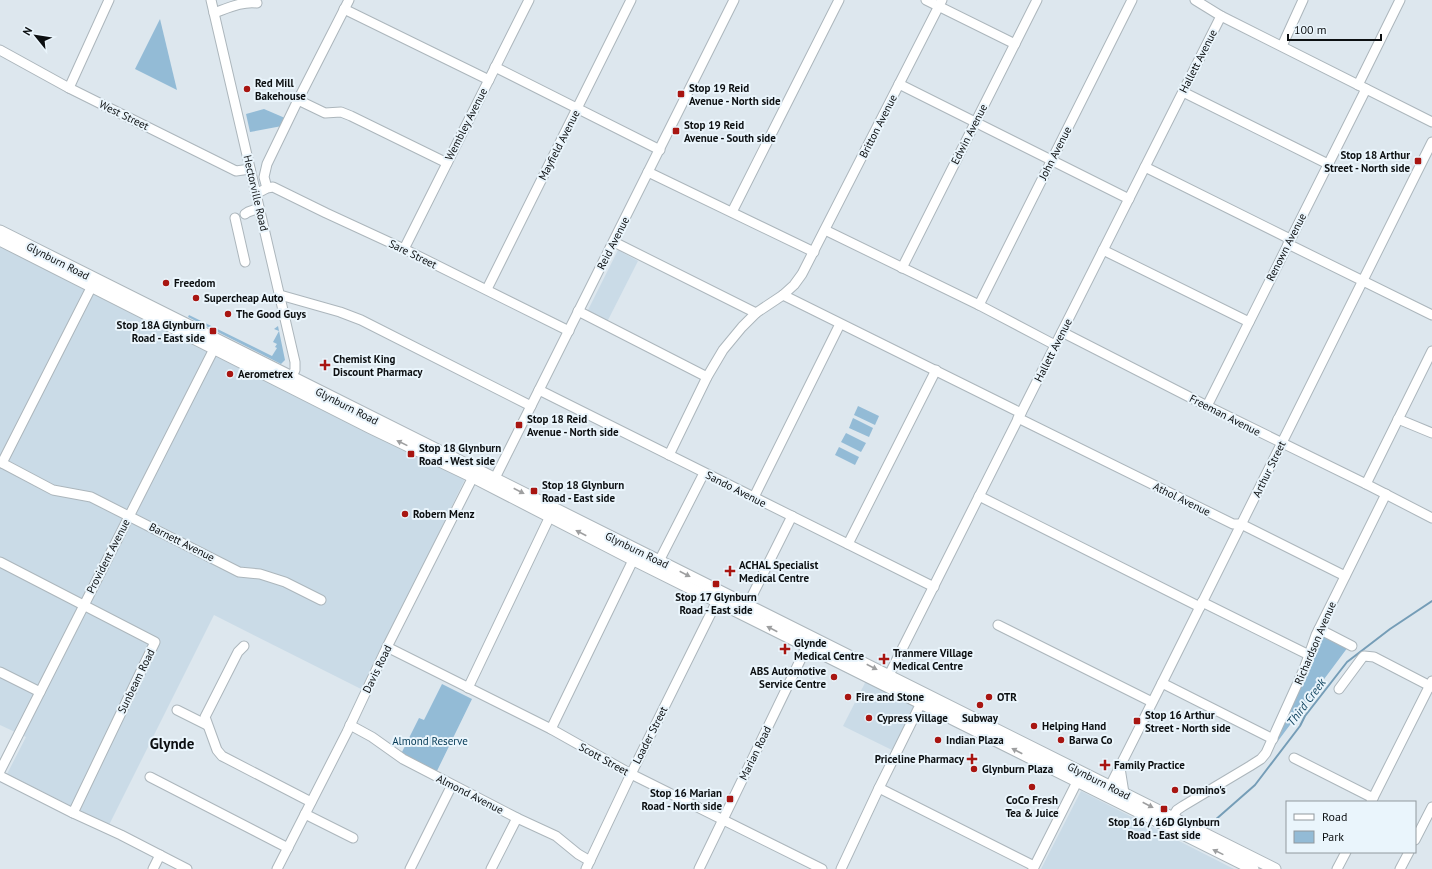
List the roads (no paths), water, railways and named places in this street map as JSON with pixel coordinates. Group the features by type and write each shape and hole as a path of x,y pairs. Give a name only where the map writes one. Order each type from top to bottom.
{"main road":[{"name":"Glynburn Road","path":"0,231 94,283"},
{"name":"Glynburn Road","path":"0,240 94,283 636,555 747,606 809,642"},
{"name":"Glynburn Road","path":"657,565 717,601 809,642 887,680 923,698 964,724 1107,790 1253,869"},
{"name":"Glynburn Road","path":"923,698 947,704 1079,777"},
{"path":"947,704 949,711 964,724"},
{"path":"1119,768 1123,793"},
{"name":"Glynburn Road","path":"1107,790 1123,793 1268,867"}],"street":[{"path":"69,88 109,0"},
{"name":"Hectorville Road","path":"211,0 295,362 295,370 290,381"},
{"path":"256,194 267,188 264,176 267,164 349,0"},
{"name":"Mayfield Avenue","path":"487,289 631,0"},
{"name":"Reid Avenue","path":"493,483 734,0"},
{"path":"732,212 839,0"},
{"path":"926,0 940,3 1015,44"},
{"name":"Edwin Avenue","path":"902,268 1036,0"},
{"name":"John Avenue","path":"979,305 1132,0"},
{"path":"1195,0 1221,16 1432,122"},
{"path":"1282,46 1303,0"},
{"name":"Renown Avenue","path":"1207,406 1328,164 1400,0"},
{"name":"Wembley Avenue","path":"404,248 489,80 526,1"},
{"path":"214,13 242,4 251,2 257,3"},
{"name":"Britton Avenue","path":"669,455 707,377 727,346 742,327 756,313 783,295 794,285 802,274 940,3"},
{"path":"344,9 489,80"},
{"name":"Hallett Avenue","path":"887,680 1221,16"},
{"name":"West Street","path":"0,50 69,88 236,171 250,169"},
{"path":"495,67 660,150"},
{"path":"899,84 1129,199"},
{"path":"1183,92 1328,164"},
{"path":"298,100 325,113 342,112 447,164"},
{"name":"Arthur Street","path":"1107,790 1432,142"},
{"path":"1145,167 1432,315"},
{"path":"648,172 814,252"},
{"name":"Sare Street","path":"267,188 273,187 404,248 569,331"},
{"path":"235,218 245,262"},
{"path":"825,230 979,305 1056,345"},
{"path":"614,242 756,313"},
{"path":"1103,250 1249,322"},
{"path":"1,462 94,283"},
{"path":"280,295 340,312 361,320 532,406"},
{"name":"Athol Avenue","path":"783,295 936,370 1020,416 1233,524 1241,524 1345,576"},
{"path":"578,311 707,377"},
{"path":"754,497 840,324"},
{"name":"Freeman Avenue","path":"1062,332 1432,518"},
{"name":"Provident Avenue","path":"0,771 128,515 216,344"},
{"path":"1366,484 1432,351"},
{"path":"848,544 936,370"},
{"name":"Sando Avenue","path":"539,390 934,587"},
{"path":"1398,419 1432,433"},
{"name":"Barnett Avenue","path":"1,462 52,490 91,496 239,572 260,574 285,582 321,600"},
{"name":"Davis Road","path":"277,869 350,725 387,647 474,473"},
{"path":"657,565 704,473"},
{"name":"Richardson Avenue","path":"1172,818 1177,810 1261,759 1266,753 1274,739 1320,628 1386,494"},
{"path":"979,496 1201,605 1309,655"},
{"path":"468,688 552,513"},
{"path":"747,606 792,516"},
{"path":"551,729 636,555"},
{"name":"Sunbeam Road","path":"0,562 155,642 73,813"},
{"name":"Loader Street","path":"588,865 630,774 717,601"},
{"path":"998,625 1152,702"},
{"path":"1320,628 1352,646"},
{"name":"Marian Road","path":"698,869 809,642"},
{"path":"244,646 238,652 206,713 205,718 207,726 221,756 311,802"},
{"name":"Scott Street","path":"387,647 551,729 630,774 822,869"},
{"path":"1294,758 1372,800 1431,685 1374,657 1364,656 1339,690"},
{"path":"0,672 40,692"},
{"path":"1162,683 1274,739"},
{"path":"842,869 879,788 923,698"},
{"path":"177,710 207,726"},
{"name":"Almond Avenue","path":"350,725 403,759 517,818 556,836 578,854 588,865"},
{"path":"0,776 187,869"},
{"path":"150,777 288,848"},
{"path":"879,788 1034,868 1079,777"},
{"path":"410,869 452,784"},
{"path":"1416,838 1432,807"},
{"path":"305,814 353,838"},
{"path":"491,869 517,818"},
{"path":"1337,869 1345,853"},
{"path":"1400,869 1408,853"},
{"path":"153,869 160,855"}],"waterway":[{"name":"Third Creek","path":"1206,828 1255,785 1300,726 1305,716 1347,662 1390,629 1432,601"}],"place":[{"name":"Red Mill Bakehouse","path":"247,89"},
{"name":"Stop 19 Reid Avenue - North side","path":"681,94"},
{"name":"Stop 19 Reid Avenue - South side","path":"676,131"},
{"name":"Stop 18 Arthur Street - North side","path":"1418,161"},
{"name":"Freedom","path":"166,283"},
{"name":"Supercheap Auto","path":"196,298"},
{"name":"The Good Guys","path":"228,314"},
{"name":"Stop 18A Glynburn Road - East side","path":"213,331"},
{"name":"Chemist King Discount Pharmacy","path":"325,365"},
{"name":"Aerometrex","path":"230,374"},
{"name":"Stop 18 Reid Avenue - North side","path":"519,425"},
{"name":"Stop 18 Glynburn Road - West side","path":"411,454"},
{"name":"Stop 18 Glynburn Road - East side","path":"534,491"},
{"name":"Robern Menz","path":"405,514"},
{"name":"ACHAL Specialist Medical Centre","path":"730,571"},
{"name":"Stop 17 Glynburn Road - East side","path":"716,584"},
{"name":"Glynde Medical Centre","path":"785,649"},
{"name":"Tranmere Village Medical Centre","path":"884,659"},
{"name":"ABS Automotive Service Centre","path":"834,677"},
{"name":"Fire and Stone","path":"848,697"},
{"name":"OTR","path":"989,697"},
{"name":"Subway","path":"980,705"},
{"name":"Cypress Village","path":"869,718"},
{"name":"Stop 16 Arthur Street - North side","path":"1137,721"},
{"name":"Helping Hand","path":"1034,726"},
{"name":"Indian Plaza","path":"938,740"},
{"name":"Barwa Co","path":"1061,740"},
{"name":"Priceline Pharmacy","path":"972,759"},
{"name":"Family Practice","path":"1105,765"},
{"name":"Glynburn Plaza","path":"974,769"},
{"name":"CoCo Fresh Tea & Juice","path":"1032,787"},
{"name":"Domino's","path":"1175,790"},
{"name":"Stop 16 Marian Road - North side","path":"730,799"},
{"name":"Stop 16 / 16D Glynburn Road - East side","path":"1164,809"}],"district":[{"name":"Glynde","path":"172,743"}],"park label":[{"name":"Almond Reserve","path":"430,741"}]}
